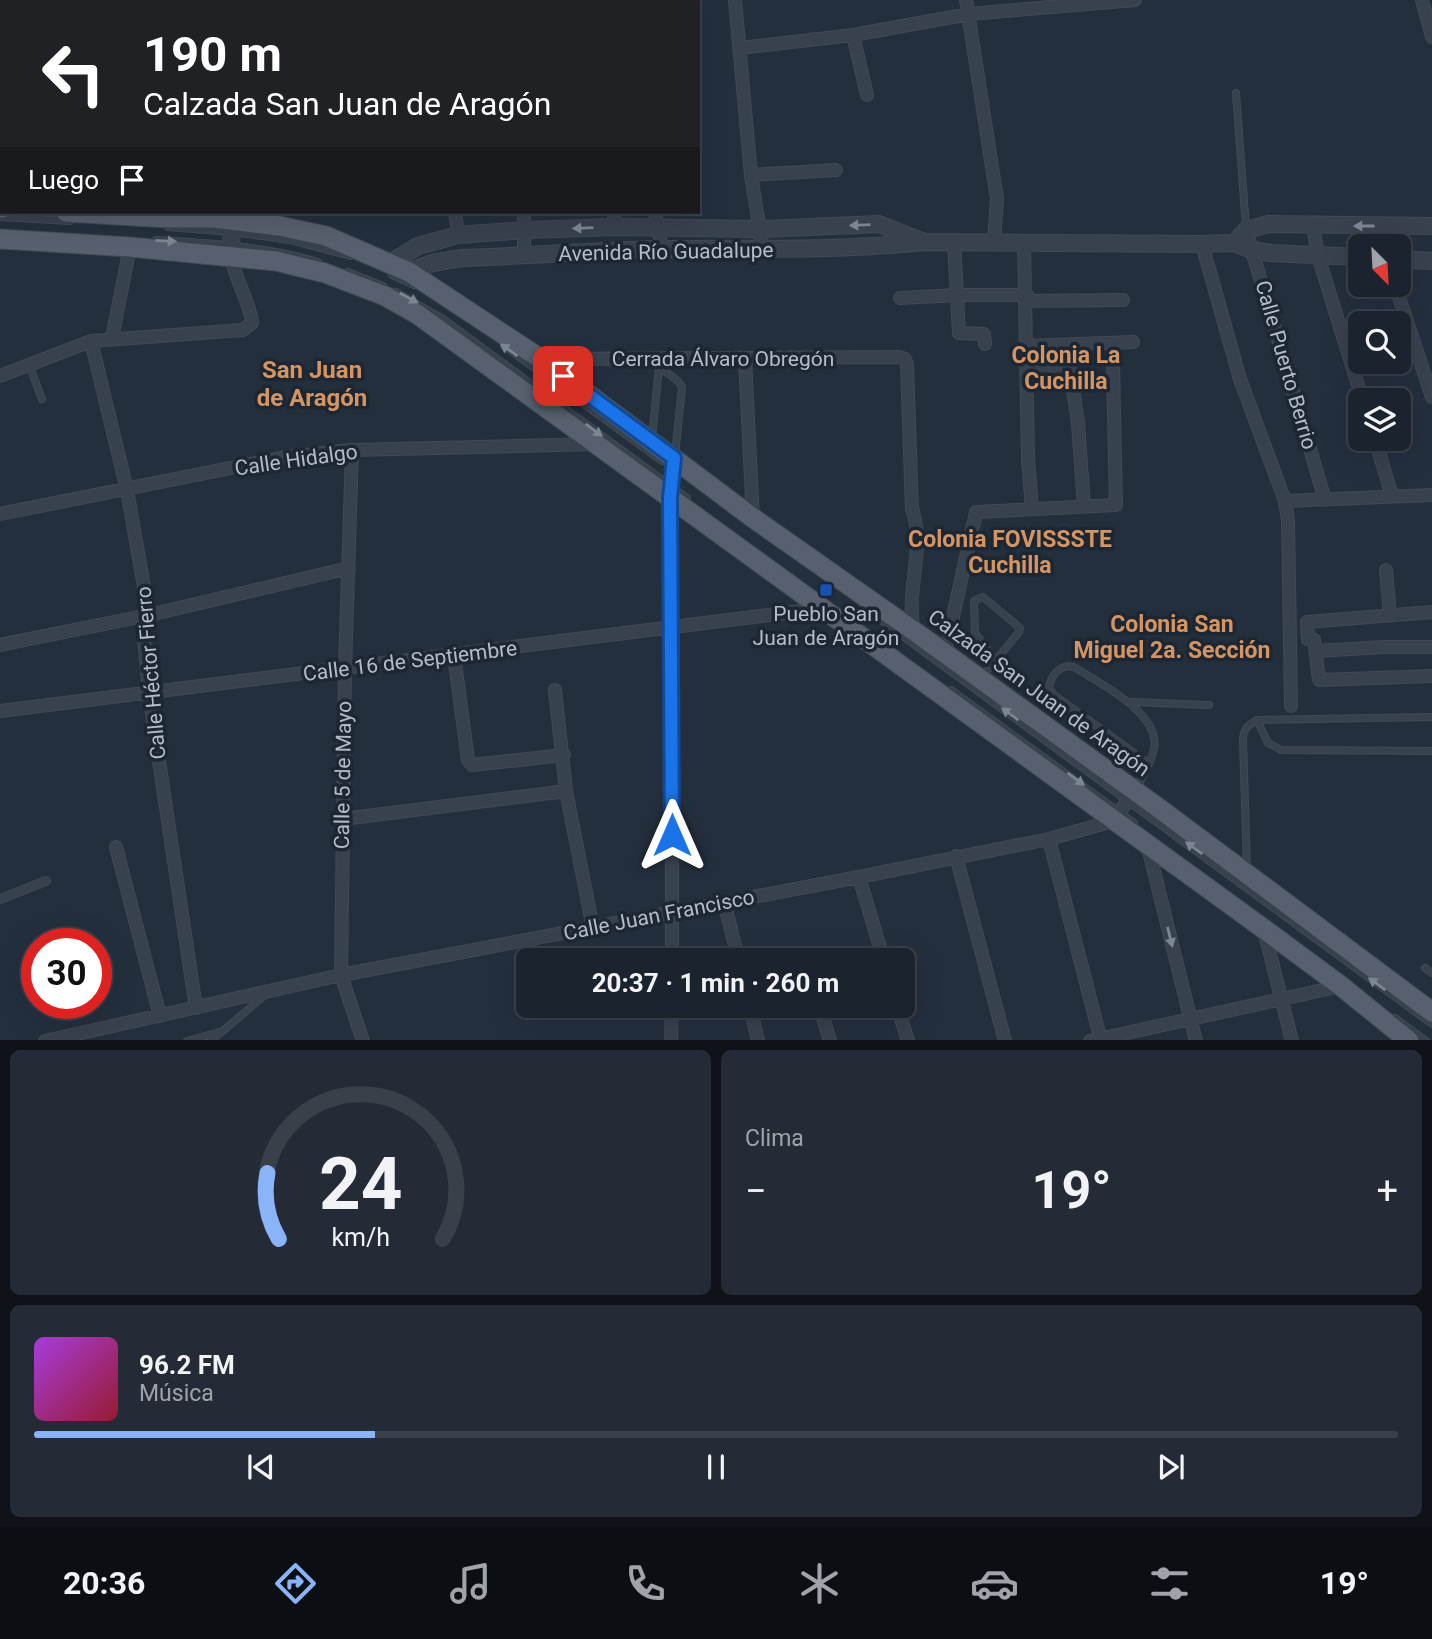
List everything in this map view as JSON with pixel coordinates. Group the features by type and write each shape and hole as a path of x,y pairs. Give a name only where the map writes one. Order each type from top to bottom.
{"main road":[{"path":"72,217 164,219 232,233"},
{"name":"Calzada San Juan de Aragón","path":"232,233 279,226 326,236 389,268 409,272 541,359 652,442 676,468 753,518 980,679 1124,806 1149,847 1341,986 1408,1040"},
{"path":"0,239 130,247 232,233"},
{"name":"Calzada San Juan de Aragón","path":"232,233 276,261 324,273 384,296 417,314 597,444 671,492 819,605 1124,806 1247,874 1432,1012"}],"street":[{"path":"735,0 751,174 763,250"},
{"path":"966,0 997,199 994,242"},
{"path":"1422,0 1432,37"},
{"path":"740,48 853,35 969,15 1128,1"},
{"path":"853,35 867,95"},
{"path":"751,174 836,170"},
{"path":"455,214 458,235"},
{"path":"524,214 524,256"},
{"name":"Avenida Río Guadalupe","path":"389,268 418,246 458,235 615,219 760,229 879,224 925,242"},
{"path":"656,220 662,249"},
{"path":"1234,243 1246,230 1269,224 1432,226"},
{"path":"1403,234 1407,225"},
{"path":"1313,226 1318,256 1359,388"},
{"name":"Calle Puerto Berrio","path":"1246,230 1325,500"},
{"path":"0,376 91,341 243,330 248,327 252,323 251,315 234,275 232,233"},
{"name":"Avenida Río Guadalupe","path":"409,272 432,263 462,258 662,249 882,247 925,242 1234,243 1252,250 1348,257"},
{"path":"954,242 959,333 984,334 985,344"},
{"path":"1024,244 1032,509"},
{"path":"1202,244 1240,379 1285,500 1288,520 1291,706"},
{"path":"112,338 130,247"},
{"path":"1411,260 1432,261"},
{"path":"900,298 958,295 1123,300"},
{"path":"1399,298 1432,397"},
{"name":"Calle Héctor Fierro","path":"91,341 127,490 149,615 143,627 149,694 196,1008"},
{"path":"1026,346 1133,342"},
{"name":"Cerrada Álvaro Obregón","path":"541,359 658,364 745,359 905,359 912,509 917,530 911,616 914,631"},
{"path":"745,359 753,518"},
{"path":"945,653 976,512 1116,505 1113,366"},
{"path":"1027,371 1070,370 1078,423 1084,506"},
{"name":"Calle Hidalgo","path":"0,514 286,457 352,450 597,444"},
{"name":"Calle 5 de Mayo","path":"352,450 345,668 341,975 363,1040"},
{"path":"1379,451 1392,496"},
{"path":"672,948 671,492 676,468"},
{"path":"1285,500 1432,495"},
{"path":"0,645 149,615 349,568"},
{"path":"1386,570 1390,615"},
{"name":"Calle 16 de Septiembre","path":"0,711 673,628 801,611 819,605"},
{"path":"1432,612 1308,620 1308,639 1314,639 1320,680 1432,676"},
{"path":"1316,651 1432,647"},
{"path":"454,655 468,760 472,765 564,755"},
{"path":"555,690 566,791 593,928"},
{"path":"343,819 566,791"},
{"name":"Calle Juan Francisco","path":"50,1040 341,975 1049,839 1124,806"},
{"path":"1049,839 1097,1040 1341,986"},
{"path":"116,847 160,1016"},
{"path":"1149,847 1196,1040"},
{"path":"957,856 1005,1040"},
{"path":"859,877 880,948"},
{"path":"0,899 46,881"},
{"path":"724,902 736,948"},
{"path":"1264,929 1292,1040"},
{"path":"671,1018 671,1040"},
{"path":"753,1018 758,1040"},
{"path":"823,1018 830,1040"},
{"path":"901,1018 908,1040"}],"lane":[{"path":"1236,93 1246,230"},
{"path":"0,217 72,217"},
{"path":"0,231 23,232"},
{"path":"152,240 232,233 290,240 366,262"},
{"path":"232,233 325,264"},
{"path":"338,268 376,282 432,312 671,492 690,501"},
{"path":"389,268 474,325"},
{"path":"497,341 676,468"},
{"path":"658,364 682,387 676,468"},
{"path":"652,442 658,364"},
{"path":"29,365 42,399"},
{"path":"701,489 820,575"},
{"path":"700,509 788,573"},
{"path":"980,679 1019,632 1020,628 983,597 978,597 974,601 974,631 995,660"},
{"path":"853,599 1124,806 1150,837 1388,1022 1424,1040"},
{"path":"1124,806 1149,764 1154,747 1154,736 1149,725 1130,702 1074,667 1068,665 1060,668 1048,688 1054,695 1149,764"},
{"path":"943,684 1124,806 1432,1024"},
{"path":"1130,702 1209,705"},
{"path":"1247,874 1244,730 1257,720 1432,717"},
{"path":"1257,720 1268,743 1281,750 1432,751"},
{"path":"212,1040 269,992"},
{"path":"191,1040 221,1032"}],"place":[{"name":"Pueblo San Juan de Aragón","path":"826,590"}],"district":[{"name":"Colonia La Cuchilla","path":"1066,368"},
{"name":"San Juan de Aragón","path":"312,384"},
{"name":"Colonia FOVISSSTE Cuchilla","path":"1010,552"},
{"name":"Colonia San Miguel 2a. Sección","path":"1172,637"}],"route":[{"path":"563,376 674,458 670,498 673,628 672,835"}]}
